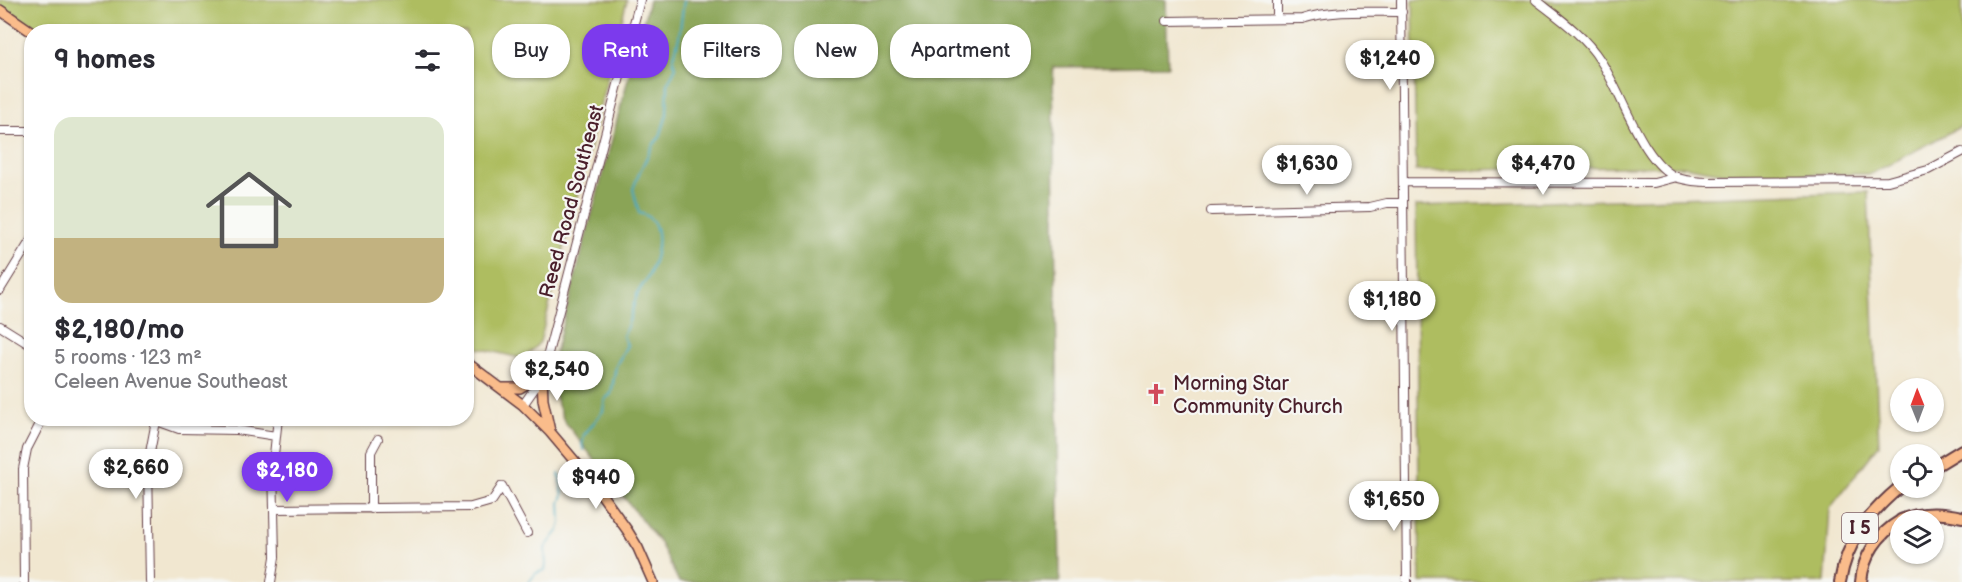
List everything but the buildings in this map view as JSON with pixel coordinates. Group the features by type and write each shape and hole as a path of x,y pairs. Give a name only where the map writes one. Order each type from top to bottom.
{"highway":[{"path":"1944,461 1962,450"},
{"name":"I 5","path":"1839,582 1844,560 1859,529 1873,511 1890,496"},
{"path":"1944,513 1962,517"},
{"path":"1861,582 1865,561 1874,545 1890,529"}],"main road":[{"path":"0,10 24,26"},
{"path":"474,368 523,405 550,432 594,484 638,548 653,582"},
{"path":"499,387 520,388 542,374"},
{"path":"542,374 543,400 550,432"}],"street":[{"name":"Reed Road Southeast","path":"523,405 542,374 640,0"},
{"path":"1277,0 1277,19"},
{"path":"1401,0 1407,582"},
{"path":"1536,0 1578,33 1592,49 1612,79 1651,156 1662,168 1677,177 1689,181 1710,182 1888,181 1928,170 1962,152"},
{"path":"1167,21 1302,19 1340,12 1401,12"},
{"path":"0,131 24,131"},
{"path":"1403,182 1654,183 1677,177"},
{"path":"1211,211 1370,207 1387,203 1403,203"},
{"path":"0,290 24,251"},
{"path":"0,326 24,341"},
{"path":"24,582 22,470 27,449 39,426"},
{"path":"150,582 148,463 153,426"},
{"path":"171,426 179,429 237,429 276,436"},
{"path":"271,582 275,557 273,464 277,426"},
{"path":"371,508 371,452 378,439"},
{"path":"274,509 471,507 492,501 502,486 528,533"}],"green space":[{"path":"0,0 627,0 621,24 582,24 582,78 607,78 540,342 524,359 474,345 474,24 24,24 24,26 0,9"},
{"path":"649,0 1166,0 1168,66 1053,67 1060,582 679,582 660,543 564,421 548,379 628,78 669,78 669,24 643,24"},
{"path":"1413,0 1962,0 1962,126 1871,174 1729,174 1683,166 1416,171"},
{"path":"1868,192 1879,445 1830,508 1825,582 1420,582 1416,206"}],"waterway":[{"path":"584,450 582,445 584,435 603,411 605,399 611,394 616,366 627,345 623,336 637,295 655,259 657,231 654,223 639,213 633,189 653,145 660,137 667,114 668,83 676,67 673,60 684,0"},
{"path":"529,582 536,573 545,570 545,548 559,530 561,523 560,503 563,495 559,474"}],"place":[{"name":"Morning Star Community Church","path":"1156,394"}]}
